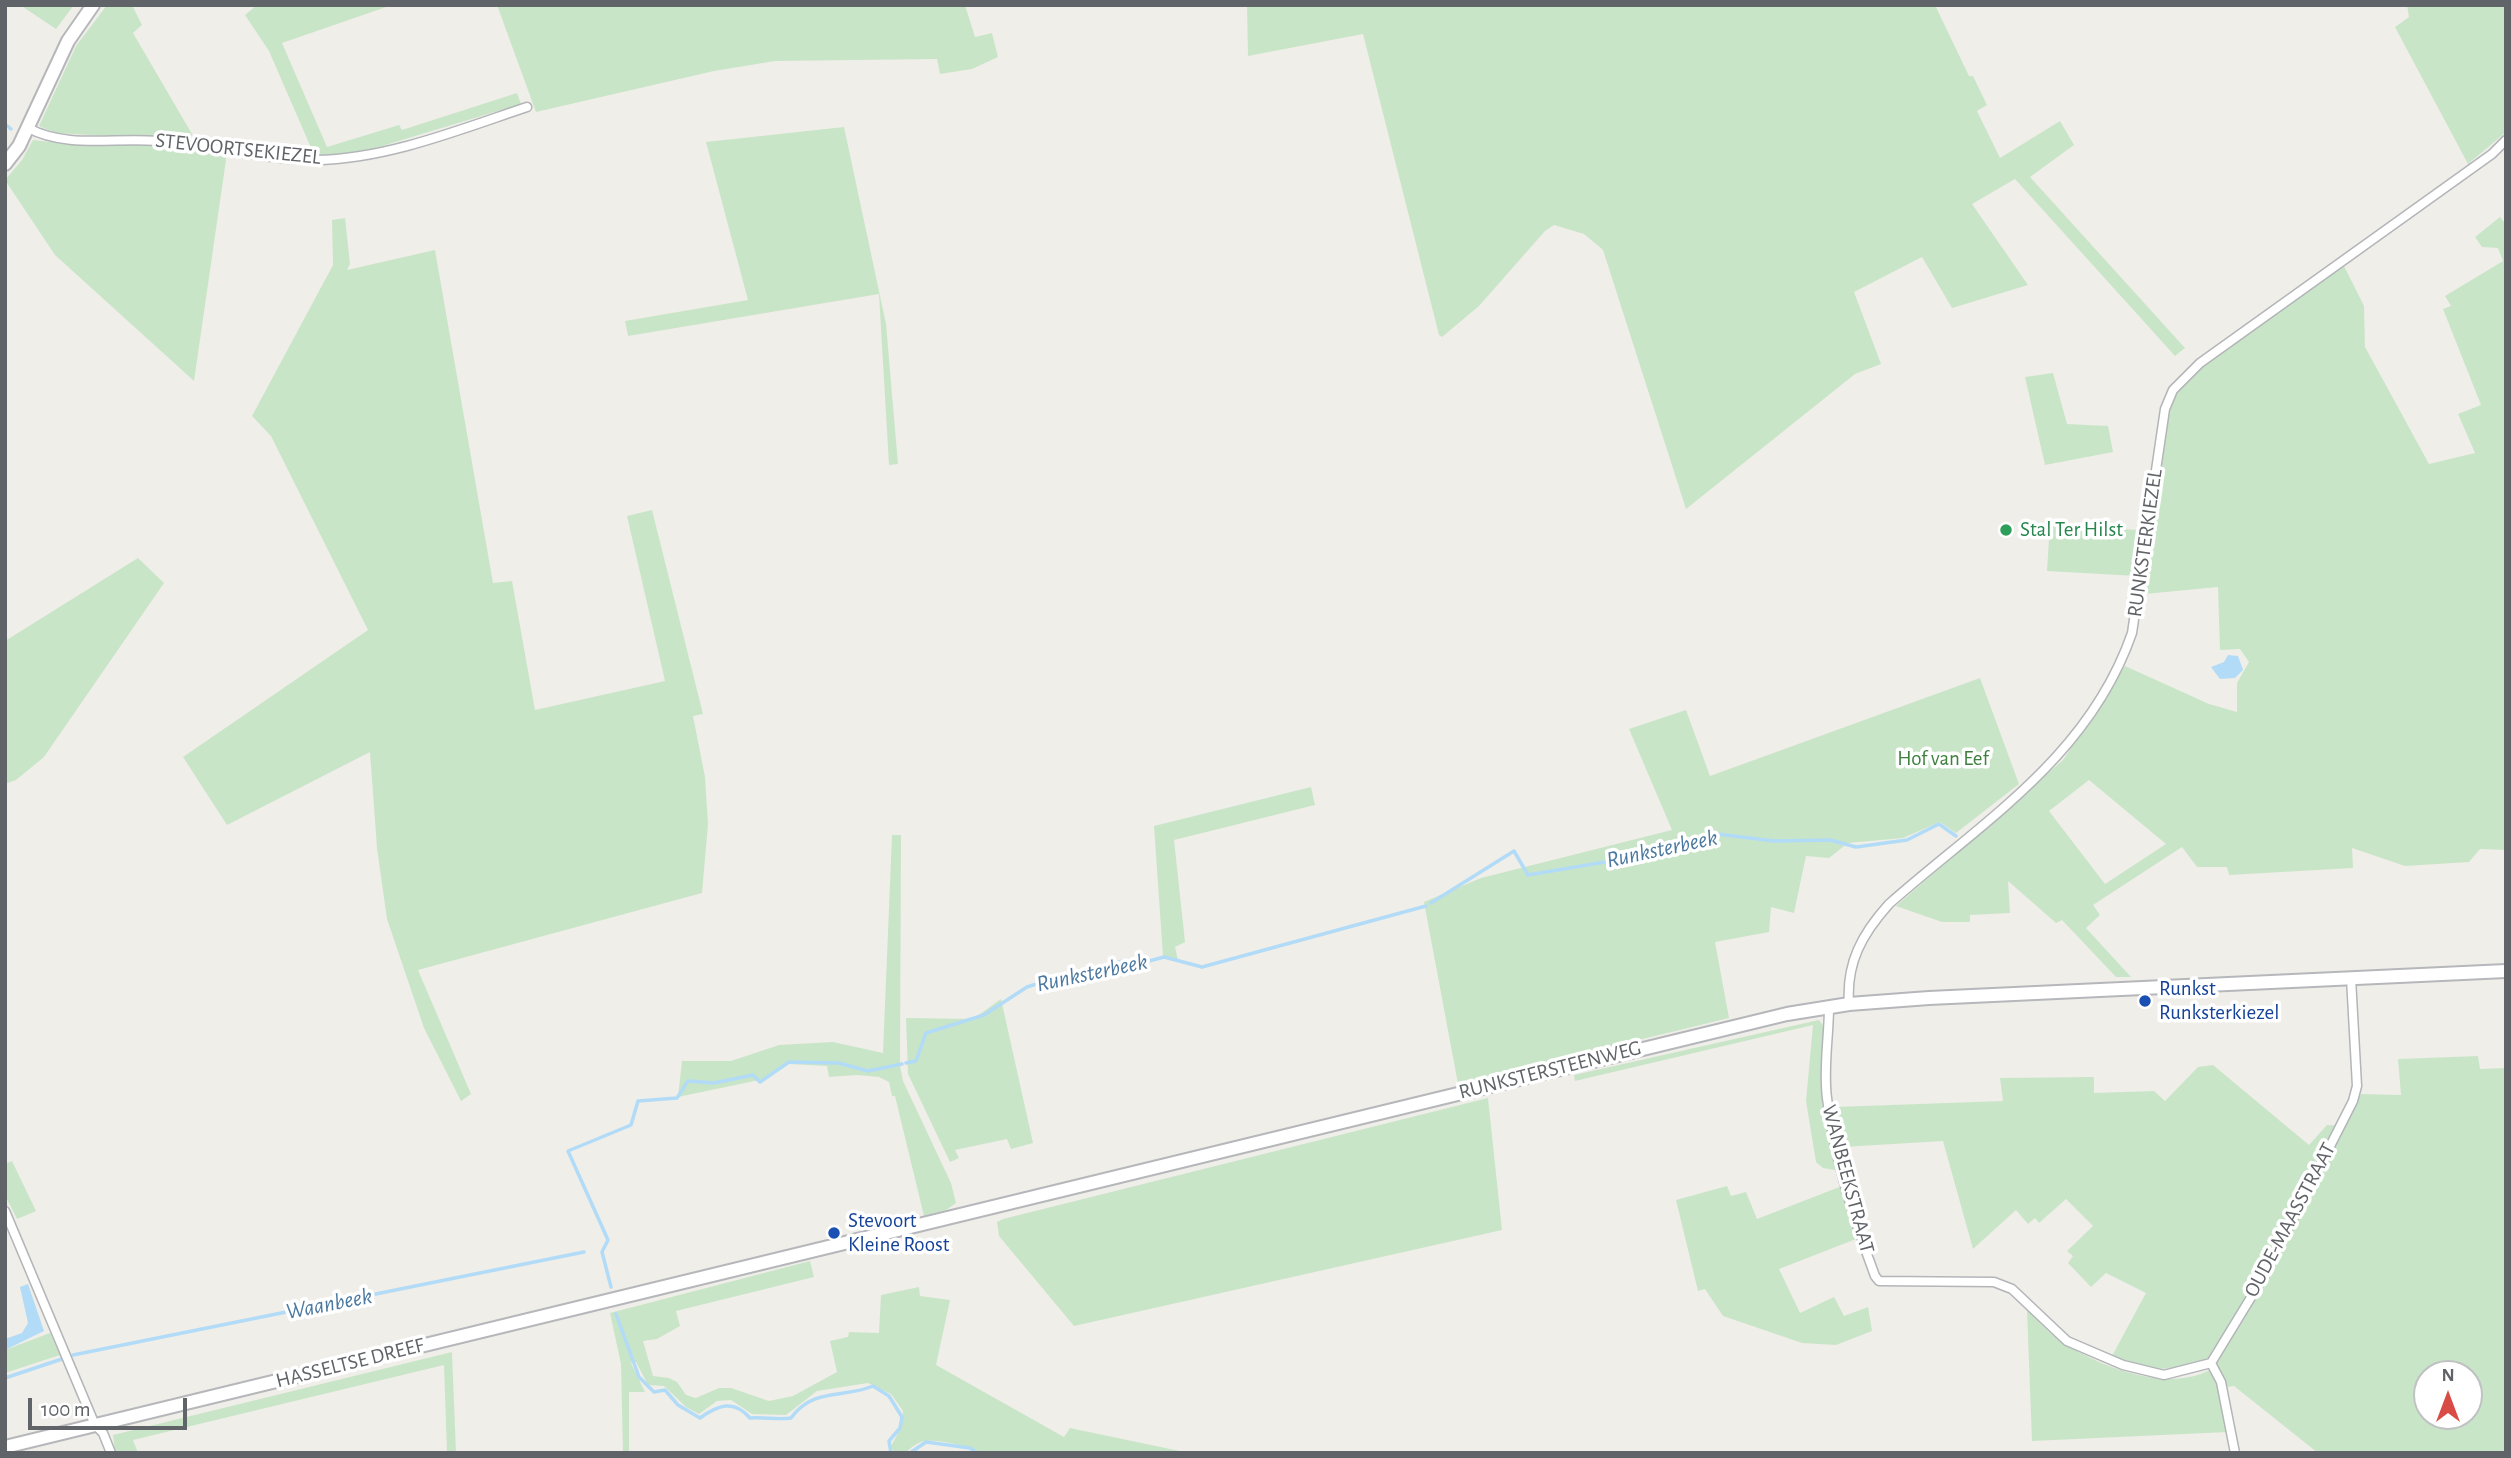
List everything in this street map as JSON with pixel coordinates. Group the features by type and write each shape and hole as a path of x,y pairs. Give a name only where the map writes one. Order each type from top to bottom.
{"street":[{"path":"5,164 28,128 53,68 93,5"},
{"name":"STEVOORTSEKIEZEL","path":"28,128 57,139 156,140 315,160 356,156 401,146 527,107"},
{"name":"RUNKSTERKIEZEL","path":"1849,1004 1847,981 1851,964 1872,922 1914,881 2003,809 2066,750 2102,699 2122,662 2132,633 2159,442 2165,409 2173,390 2200,363 2492,154 2506,140"},
{"name":"RUNKSTERSTEENWEG","path":"614,1300 1712,1030 1829,1007 2506,971"},
{"name":"OUDE-MAASSTRAAT","path":"2211,1363 2264,1276 2353,1101 2357,1086 2351,978"},
{"name":"WANBEEKSTRAAT","path":"1829,1007 1825,1065 1827,1098 1859,1230 1875,1276 1880,1281 1994,1282 2011,1289 2067,1341 2113,1362 2164,1375 2211,1363"},
{"path":"5,1211 94,1425 103,1433 111,1453"},
{"name":"HASSELTSE DREEF","path":"5,1447 614,1300"},
{"path":"2211,1363 2221,1382 2235,1453"}],"green space":[{"path":"20,5 74,5 56,29"},
{"path":"107,5 132,5 142,25 133,33 192,134 193,141 56,133 39,126 76,46"},
{"path":"257,5 392,5 282,43 327,147 399,125 402,130 517,93 521,104 369,150 315,157 269,51 245,15"},
{"path":"497,5 965,5 975,37 992,33 998,57 972,69 940,74 937,59 775,61 714,71 536,112"},
{"path":"1247,5 1935,5 1969,76 1973,76 1987,105 1977,111 2000,158 2060,121 2074,145 2030,177 2185,348 2175,356 2015,179 1972,204 2028,285 1952,308 1922,257 1854,292 1881,364 1855,374 1686,509 1603,250 1584,234 1554,225 1545,231 1479,306 1442,337 1439,335 1363,34 1248,56"},
{"path":"2407,5 2506,5 2506,132 2468,164 2395,27 2409,17"},
{"path":"844,127 886,324 898,464 889,465 879,294 628,336 625,321 748,300 706,142"},
{"path":"33,140 76,145 148,144 227,153 194,381 55,255 5,180 22,160"},
{"path":"2500,217 2506,224 2506,850 2480,849 2469,862 2405,866 2352,848 2353,868 2229,875 2227,867 2197,867 2182,847 2093,905 2100,915 2086,928 2131,977 2116,977 2062,920 2056,923 2008,881 2010,913 1970,915 1970,922 1942,922 1896,906 2063,760 2125,666 2209,704 2237,712 2237,683 2249,662 2240,649 2220,650 2218,587 2145,594 2170,406 2184,383 2201,368 2344,266 2364,306 2365,347 2429,464 2475,453 2458,414 2481,405 2443,309 2451,306 2445,296 2503,261 2498,248 2482,247 2475,237","holes":["2089,780 2166,844 2105,884 2049,811"]},
{"path":"345,218 350,264 347,270 435,250 493,583 512,581 535,710 665,681 627,516 652,510 703,714 693,716 705,777 708,824 702,893 418,970 471,1094 461,1101 424,1028 387,919 377,848 370,752 227,825 183,757 368,630 271,436 252,416 333,265 332,220"},
{"path":"2053,373 2067,424 2108,426 2113,452 2045,465 2025,377"},
{"path":"2050,524 2137,530 2143,539 2137,576 2047,571"},
{"path":"138,558 164,583 44,757 16,780 5,784 5,641"},
{"name":"Hof van Eef","path":"1980,678 2019,784 1956,833 1940,822 1903,838 1848,843 1829,858 1806,856 1794,913 1771,907 1769,932 1715,942 1729,1018 1458,1084 1424,902 1481,878 1672,830 1629,729 1686,710 1710,776"},
{"path":"1311,787 1315,805 1174,840 1185,942 1175,947 1178,960 1163,956 1154,826"},
{"path":"892,835 901,835 900,1066 903,1081 951,1183 956,1203 946,1210 924,1216 895,1096 892,1096 889,1082 879,1077 829,1077 827,1066 789,1064 764,1079 678,1097 682,1061 731,1061 779,1045 833,1042 883,1053"},
{"path":"1001,999 1033,1143 1011,1149 1007,1139 955,1150 959,1158 950,1162 908,1074 906,1018 973,1019"},
{"path":"1819,1020 1825,1028 1822,1103 1837,1162 1835,1170 1823,1168 1816,1162 1806,1101 1813,1025 1575,1081 1574,1075"},
{"path":"2478,1056 2480,1069 2506,1068 2506,1453 2318,1453 2234,1386 2227,1387 2223,1408 2228,1432 2032,1441 2027,1310 2059,1340 2080,1353 2119,1370 2161,1379 2181,1378 2201,1374 2218,1365 2212,1361 2161,1369 2126,1362 2112,1356 2146,1293 2106,1273 2091,1287 2068,1263 2073,1256 2067,1251 2093,1226 2066,1199 2039,1223 2035,1218 2028,1224 2016,1210 1973,1249 1943,1141 1843,1147 1834,1107 2003,1101 2000,1078 2094,1077 2094,1093 2154,1091 2165,1101 2198,1067 2213,1065 2309,1145 2327,1125 2345,1126 2361,1094 2401,1095 2398,1059"},
{"path":"1488,1098 1502,1230 1074,1326 999,1236 997,1222 1003,1219"},
{"path":"12,1161 36,1211 17,1219 5,1195 5,1164"},
{"path":"1727,1186 1731,1196 1746,1192 1757,1219 1842,1186 1856,1239 1779,1269 1800,1313 1834,1297 1844,1316 1868,1307 1872,1331 1836,1345 1802,1343 1723,1316 1705,1289 1698,1291 1676,1200"},
{"path":"810,1261 814,1277 676,1311 680,1326 657,1339 643,1341 653,1376 677,1382 686,1395 696,1398 719,1388 731,1388 769,1401 793,1396 837,1372 830,1341 848,1337 849,1332 879,1333 881,1295 919,1287 920,1296 950,1300 936,1365 1064,1437 1070,1428 1189,1453 980,1453 962,1446 930,1441 917,1444 906,1453 894,1453 891,1446 901,1428 903,1411 891,1394 868,1383 817,1391 786,1415 752,1414 731,1400 717,1401 699,1414 686,1407 664,1386 648,1385 636,1362 631,1363 645,1392 629,1392 629,1453 623,1453 621,1364 610,1313"},
{"path":"50,1333 60,1355 5,1373 5,1350"},
{"path":"452,1352 456,1453 447,1453 444,1365 133,1440 138,1453 115,1453 113,1435"}],"water":[{"path":"2228,655 2238,656 2243,670 2235,678 2220,679 2211,667 2224,662"},
{"path":"28,1284 44,1331 5,1350 5,1339 22,1333 28,1323 20,1287"}],"waterway":[{"path":"5,124 11,129"},
{"name":"Runksterbeek","path":"1431,903 1514,851 1528,875 1652,854 1717,834 1774,841 1830,840 1856,847 1907,840 1939,824 1956,836"},
{"name":"Runksterbeek","path":"906,1063 916,1061 926,1033 984,1015 1027,987 1055,978 1123,961 1149,961 1164,957 1202,967 1426,906"},
{"name":"Runksterbeek","path":"602,1252 608,1240 568,1151 631,1125 638,1101 677,1098 688,1081 714,1083 753,1075 760,1082 789,1062 839,1063 868,1071 902,1064"},
{"name":"Waanbeek","path":"73,1355 584,1252"},
{"name":"Waanbeek","path":"602,1252 611,1287"},
{"name":"Waanbeek","path":"616,1314 639,1377 654,1392 665,1390 678,1405 700,1418 726,1406 738,1408 750,1418 791,1418 800,1408 819,1398 873,1386 889,1396 902,1417 900,1428 889,1441 891,1453"},
{"name":"Waanbeek","path":"5,1378 62,1359"},
{"name":"Waanbeek","path":"910,1453 926,1442 970,1448 977,1453"}],"place":[{"name":"Stal Ter Hilst","path":"2006,530"},
{"name":"Runkst Runksterkiezel","path":"2145,1001"},
{"name":"Stevoort Kleine Roost","path":"834,1233"}]}
